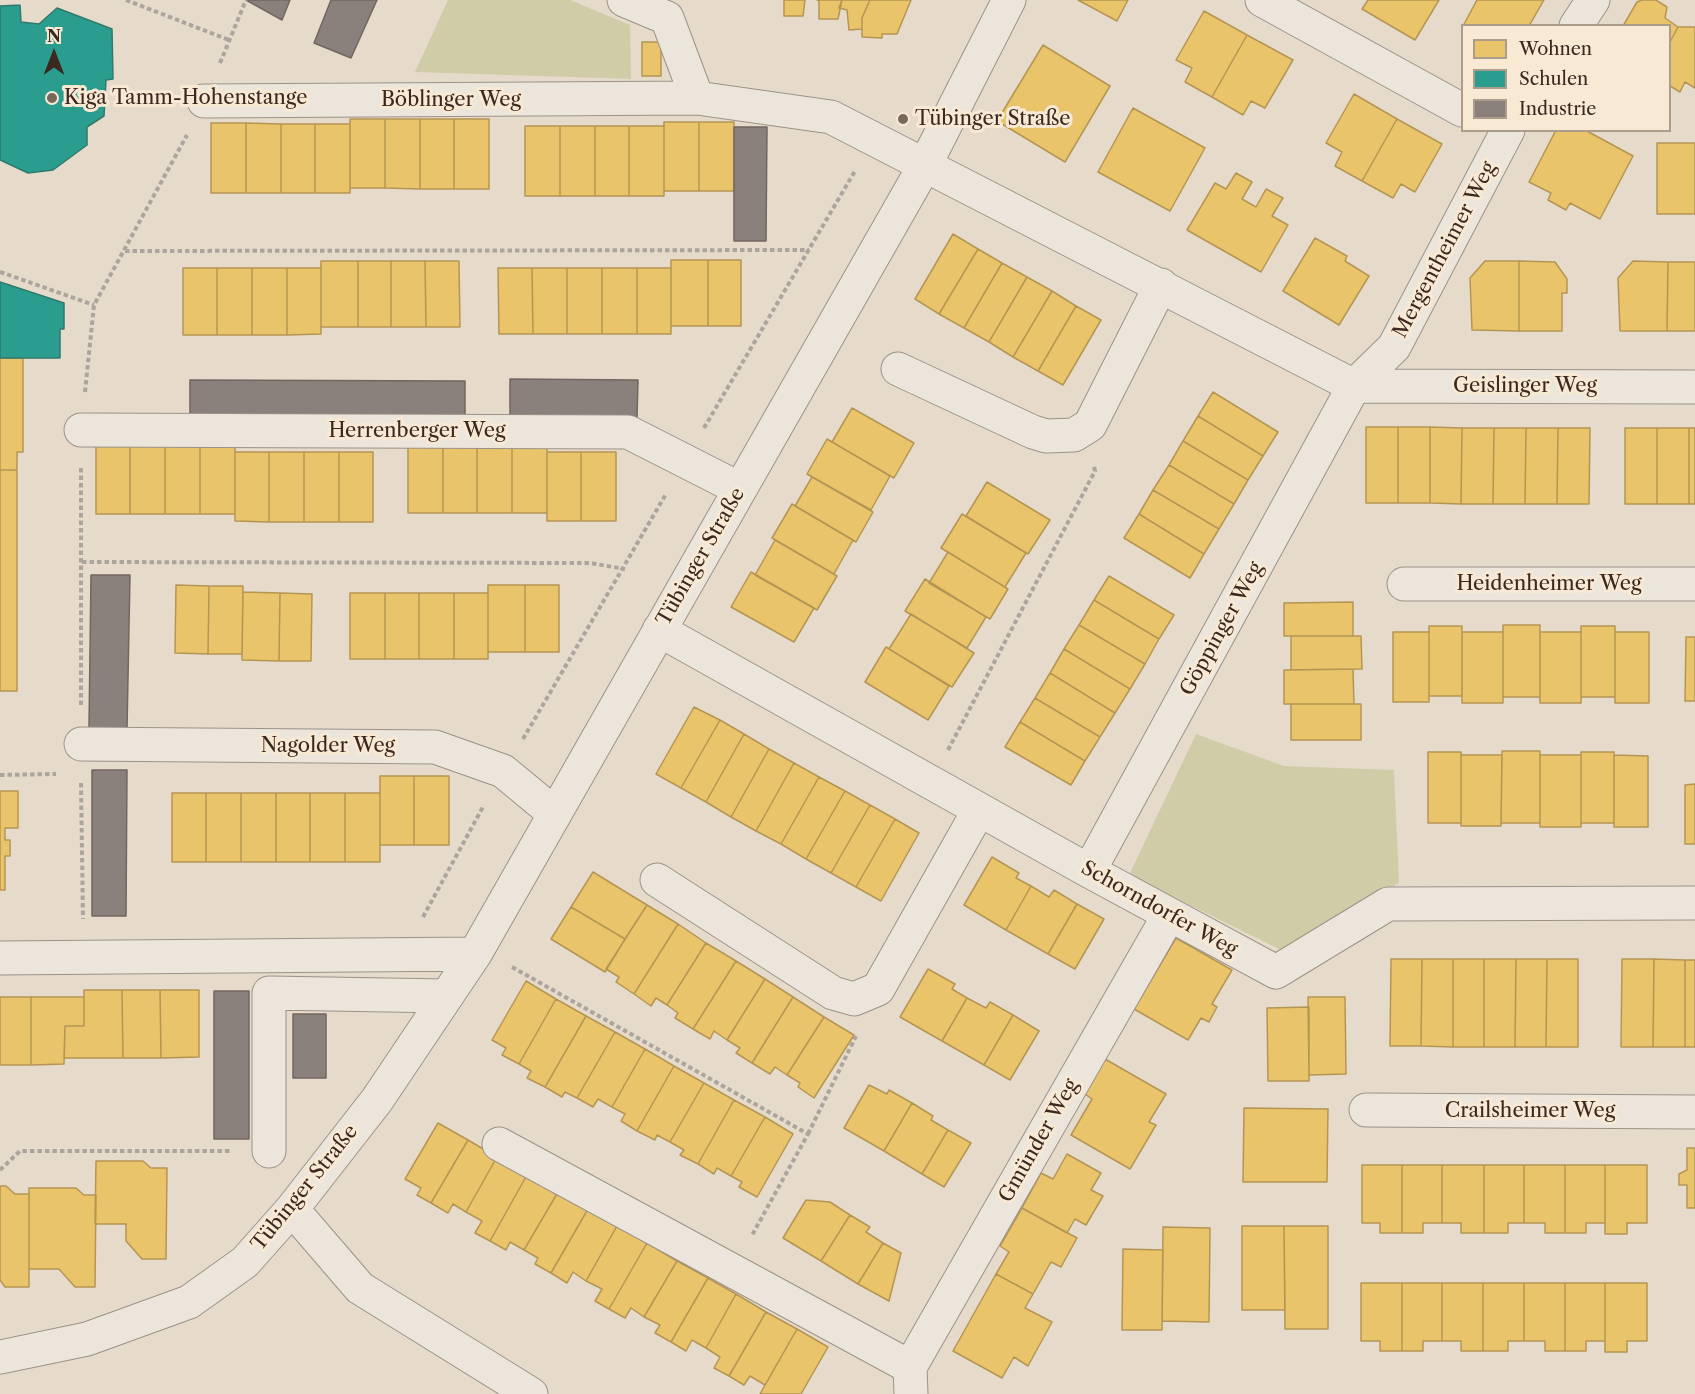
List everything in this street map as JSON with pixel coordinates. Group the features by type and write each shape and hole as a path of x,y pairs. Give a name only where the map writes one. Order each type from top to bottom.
{"street":[{"path":"624,0 667,18 697,98"},
{"name":"Tübinger Straße","path":"0,1357 87,1339 189,1302 244,1262 292,1209 377,1100 476,951 555,814 925,165 1009,0"},
{"path":"1262,0 1461,109"},
{"path":"1577,24 1593,0"},
{"name":"Böblinger Weg","path":"204,101 697,98 831,117 925,165"},
{"name":"Mergentheimer Weg","path":"1354,386 1394,347 1505,132"},
{"path":"925,165 1354,386"},
{"path":"898,369 1046,436 1074,435 1090,425 1161,285"},
{"name":"Geislinger Weg","path":"1354,386 1695,387"},
{"name":"Göppinger Weg","path":"1089,871 1354,386"},
{"name":"Herrenberger Weg","path":"81,430 628,432 740,489"},
{"name":"Heidenheimer Weg","path":"1404,584 1695,584"},
{"name":"Schorndorfer Weg","path":"659,630 1168,915 1276,972 1388,904 1695,903"},
{"name":"Nagolder Weg","path":"81,759 435,747 503,771 555,814"},
{"path":"657,880 833,993 854,999 878,989 979,810"},
{"name":"Gmünder Weg","path":"499,1144 732,1271 910,1381 1168,915"},
{"path":"0,958 401,955 476,951"},
{"path":"269,1151 269,993 446,996"},
{"name":"Crailsheimer Weg","path":"1366,1110 1695,1112"},
{"path":"292,1209 360,1288 531,1394"}],"path":[{"path":"126,0 229,40"},
{"path":"84,958 81,759 81,430 94,305 204,101 246,0"},
{"path":"401,955 503,771 625,569 685,461 874,139"},
{"path":"125,251 809,250"},
{"path":"0,272 94,305"},
{"path":"931,783 1095,471 1090,425"},
{"path":"82,562 590,562 625,569"},
{"path":"0,775 81,759"},
{"path":"476,951 808,1134"},
{"path":"732,1271 808,1134 878,989"},
{"path":"0,1170 20,1151 269,1151"}],"shaded area":[{"path":"448,0 570,0 630,25 631,79 415,72"},
{"path":"1196,734 1284,766 1394,770 1399,883 1283,951 1129,875"}],"building: Wohnen":[{"path":"784,0 805,0 803,16 784,16"},
{"path":"817,0 842,0 838,19 819,19 819,1"},
{"path":"842,0 870,0 862,18 862,29 849,30 847,10 839,8"},
{"path":"870,0 911,0 897,34 882,34 882,38 862,37 862,18"},
{"path":"1078,0 1128,0 1117,21"},
{"path":"1368,0 1439,0 1415,40 1362,9"},
{"path":"1477,0 1544,0 1530,24 1464,24"},
{"path":"1656,0 1667,7 1665,18 1678,27 1671,40 1671,24 1624,24 1637,2"},
{"path":"1204,11 1247,35 1212,97 1185,82 1192,68 1176,60"},
{"path":"1678,27 1695,27 1695,88 1685,82 1680,92 1671,87 1671,40"},
{"path":"1247,35 1293,60 1265,108 1251,101 1243,115 1212,97"},
{"path":"642,42 661,42 661,76 642,76"},
{"path":"1043,45 1110,86 1065,162 997,121"},
{"path":"1354,94 1397,119 1362,181 1335,166 1342,152 1326,143"},
{"path":"1133,108 1205,148 1170,211 1098,172"},
{"path":"350,119 385,119 385,188 350,188"},
{"path":"385,119 420,119 420,189 385,188"},
{"path":"420,119 454,119 454,189 420,189"},
{"path":"454,119 489,119 489,189 454,189"},
{"path":"1397,119 1442,144 1415,192 1401,184 1393,198 1362,181"},
{"path":"664,122 699,122 699,191 664,191"},
{"path":"699,122 734,122 734,191 699,191"},
{"path":"211,123 246,123 246,193 211,193"},
{"path":"246,123 281,124 281,193 246,193"},
{"path":"281,124 315,124 315,193 281,193"},
{"path":"315,124 350,124 350,193 315,193"},
{"path":"525,126 560,126 560,196 525,196"},
{"path":"560,126 595,126 595,196 560,196"},
{"path":"595,126 629,126 629,196 595,196"},
{"path":"629,126 664,126 664,196 629,196"},
{"path":"1555,132 1589,132 1633,156 1600,219 1570,203 1566,210 1548,200 1551,193 1529,182"},
{"path":"1657,143 1695,143 1695,214 1657,214"},
{"path":"1236,173 1252,182 1242,199 1256,207 1266,189 1283,198 1272,216 1288,225 1261,272 1187,230 1215,183 1226,189"},
{"path":"953,234 978,249 939,314 915,299"},
{"path":"1315,238 1347,256 1345,261 1369,276 1339,325 1283,291"},
{"path":"978,249 1002,263 964,328 939,314"},
{"path":"671,260 708,260 708,326 671,326"},
{"path":"708,260 741,260 741,326 708,326"},
{"path":"321,261 358,261 358,327 321,327"},
{"path":"358,261 391,261 391,327 358,327"},
{"path":"391,261 425,261 426,327 391,327"},
{"path":"425,261 459,261 460,327 426,327"},
{"path":"1485,261 1519,261 1519,331 1472,330 1470,278"},
{"path":"1519,261 1555,262 1567,279 1567,293 1562,293 1562,331 1519,331"},
{"path":"1633,261 1668,262 1667,331 1620,331 1618,278"},
{"path":"1668,262 1695,262 1695,331 1667,331"},
{"path":"1002,263 1027,277 989,342 964,328"},
{"path":"183,268 217,268 217,335 183,335"},
{"path":"217,268 252,268 252,335 217,335"},
{"path":"252,268 287,268 287,335 252,335"},
{"path":"287,268 321,268 321,334 287,335"},
{"path":"498,268 532,268 533,334 499,334"},
{"path":"532,268 567,268 567,334 533,334"},
{"path":"567,268 602,268 602,334 567,334"},
{"path":"602,268 637,268 637,334 602,334"},
{"path":"637,268 671,268 671,334 637,334"},
{"path":"1027,277 1052,291 1013,357 989,342"},
{"path":"1052,291 1076,306 1038,371 1013,357"},
{"path":"1076,306 1101,320 1063,385 1038,371"},
{"path":"0,358 23,358 23,452 17,452 17,470 0,470"},
{"path":"1213,392 1278,432 1263,456 1198,416"},
{"path":"852,408 914,443 894,478 832,442"},
{"path":"1198,416 1263,456 1248,480 1183,441"},
{"path":"1366,427 1398,427 1398,503 1366,503"},
{"path":"1398,427 1430,427 1430,503 1398,503"},
{"path":"1430,427 1462,428 1461,504 1430,503"},
{"path":"1462,428 1494,428 1493,504 1461,504"},
{"path":"1494,428 1526,428 1525,504 1493,504"},
{"path":"1526,428 1558,428 1557,504 1525,504"},
{"path":"1558,428 1590,428 1589,504 1557,504"},
{"path":"1625,428 1657,428 1657,504 1625,504"},
{"path":"1657,428 1689,428 1689,504 1657,504"},
{"path":"1689,428 1695,428 1695,504 1689,504"},
{"path":"827,439 890,476 871,510 807,474"},
{"path":"1183,441 1248,480 1234,504 1169,465"},
{"path":"96,444 130,444 130,514 96,514"},
{"path":"130,444 165,445 165,514 130,514"},
{"path":"408,444 443,444 443,513 408,513"},
{"path":"443,444 477,444 477,513 443,513"},
{"path":"477,444 512,444 512,513 477,513"},
{"path":"512,444 547,444 547,513 512,513"},
{"path":"165,445 200,445 200,514 165,514"},
{"path":"200,445 235,445 235,514 200,514"},
{"path":"235,452 269,452 269,522 235,521"},
{"path":"269,452 304,452 304,522 269,522"},
{"path":"304,452 339,452 339,522 304,522"},
{"path":"339,452 373,452 373,522 339,522"},
{"path":"547,452 581,452 581,521 547,521"},
{"path":"581,452 616,452 616,521 581,521"},
{"path":"1169,465 1234,504 1219,529 1153,490"},
{"path":"0,470 17,470 17,691 0,691"},
{"path":"812,477 873,512 856,542 795,506"},
{"path":"987,482 1050,520 1028,554 966,516"},
{"path":"1153,490 1219,529 1204,554 1139,514"},
{"path":"792,504 853,540 834,574 772,538"},
{"path":"962,514 1026,553 1005,587 941,548"},
{"path":"1139,514 1204,554 1190,578 1124,538"},
{"path":"775,540 837,576 817,610 755,575"},
{"path":"948,552 1008,589 990,619 929,583"},
{"path":"751,572 814,608 794,642 731,607"},
{"path":"1109,576 1174,615 1159,639 1094,600"},
{"path":"925,579 986,617 967,648 905,611"},
{"path":"176,585 209,586 208,654 175,653"},
{"path":"488,585 525,585 525,652 488,652"},
{"path":"525,585 559,585 559,652 525,652"},
{"path":"209,586 243,586 242,654 208,654"},
{"path":"243,592 280,593 279,661 242,660"},
{"path":"280,593 312,594 311,661 279,661"},
{"path":"350,593 385,593 385,659 350,659"},
{"path":"385,593 419,593 419,659 385,659"},
{"path":"419,593 454,593 454,659 419,659"},
{"path":"454,593 488,593 488,659 454,659"},
{"path":"1094,600 1159,639 1145,664 1079,625"},
{"path":"1353,602 1353,636 1284,636 1284,603"},
{"path":"911,614 974,653 952,687 889,649"},
{"path":"1079,625 1145,664 1130,689 1064,649"},
{"path":"1503,625 1540,625 1540,697 1503,697"},
{"path":"1429,626 1462,626 1462,696 1429,696"},
{"path":"1581,626 1615,626 1615,697 1581,697"},
{"path":"1393,632 1429,632 1429,702 1393,702"},
{"path":"1462,632 1503,632 1503,703 1462,703"},
{"path":"1540,632 1581,632 1581,703 1540,703"},
{"path":"1615,632 1649,632 1649,703 1615,703"},
{"path":"1291,636 1361,636 1362,669 1291,670"},
{"path":"1686,637 1695,637 1695,701 1685,701"},
{"path":"886,647 949,686 928,720 865,682"},
{"path":"1064,649 1130,689 1115,713 1050,673"},
{"path":"1353,669 1354,704 1284,704 1284,670"},
{"path":"1050,673 1115,713 1100,737 1035,698"},
{"path":"1035,698 1100,737 1085,761 1020,722"},
{"path":"1291,704 1361,704 1361,740 1291,740"},
{"path":"694,707 720,720 681,788 656,774"},
{"path":"720,720 744,734 706,802 681,788"},
{"path":"1020,722 1085,761 1071,785 1005,747"},
{"path":"744,734 769,749 731,817 706,802"},
{"path":"769,749 794,763 756,831 731,817"},
{"path":"1502,751 1540,751 1540,823 1501,823"},
{"path":"1428,752 1461,752 1461,823 1428,823"},
{"path":"1581,752 1614,752 1614,823 1581,823"},
{"path":"1461,755 1502,755 1501,826 1461,826"},
{"path":"1540,755 1581,755 1581,827 1540,827"},
{"path":"1614,755 1648,756 1648,827 1614,827"},
{"path":"794,763 819,777 781,844 756,831"},
{"path":"380,776 414,776 414,845 380,845"},
{"path":"414,776 449,776 449,845 414,845"},
{"path":"819,777 845,791 806,859 781,844"},
{"path":"1695,784 1695,844 1685,844 1685,785"},
{"path":"0,791 18,791 18,828 5,828 5,840 10,840 10,856 5,856 5,890 0,890"},
{"path":"845,791 870,805 831,873 806,859"},
{"path":"172,793 206,793 206,862 172,862"},
{"path":"206,793 241,793 241,862 206,862"},
{"path":"241,793 276,793 276,862 241,862"},
{"path":"276,793 310,793 310,862 276,862"},
{"path":"310,793 345,793 345,862 310,862"},
{"path":"345,793 380,793 380,862 345,862"},
{"path":"870,805 895,819 856,887 831,873"},
{"path":"895,819 919,833 881,901 856,887"},
{"path":"992,857 1019,873 1016,878 1031,886 1006,930 964,905"},
{"path":"593,872 647,905 625,939 571,907"},
{"path":"1031,886 1049,897 1054,890 1077,904 1048,954 1006,930"},
{"path":"1077,904 1104,919 1075,969 1048,954"},
{"path":"647,905 678,924 634,994 616,982 619,977 606,969"},
{"path":"571,907 625,939 605,972 551,939"},
{"path":"678,924 706,943 667,1005 656,998 651,1006 634,994"},
{"path":"1176,938 1232,970 1212,1004 1217,1007 1209,1022 1201,1018 1188,1040 1134,1009"},
{"path":"706,943 736,961 693,1029 675,1018 678,1013 667,1005"},
{"path":"1391,959 1422,959 1421,1046 1390,1046"},
{"path":"1422,959 1453,959 1453,1047 1421,1046"},
{"path":"1453,959 1484,959 1484,1047 1453,1047"},
{"path":"1484,959 1516,959 1515,1047 1484,1047"},
{"path":"1516,959 1547,959 1546,1047 1515,1047"},
{"path":"1547,959 1578,959 1578,1047 1546,1047"},
{"path":"1622,959 1654,959 1653,1047 1621,1047"},
{"path":"1654,959 1685,960 1685,1047 1653,1047"},
{"path":"1685,960 1695,960 1695,1047 1685,1047"},
{"path":"736,961 765,979 727,1040 714,1031 710,1039 693,1029"},
{"path":"928,969 955,984 952,989 967,998 942,1041 900,1017"},
{"path":"765,979 793,997 752,1063 736,1053 740,1048 727,1040"},
{"path":"526,981 556,999 519,1064 502,1055 506,1048 492,1040"},
{"path":"84,990 122,990 123,1058 64,1058 65,1026 84,1026"},
{"path":"122,990 160,990 161,1058 123,1058"},
{"path":"160,990 199,990 199,1057 161,1058"},
{"path":"0,997 31,997 31,1065 0,1065"},
{"path":"31,997 84,997 84,1026 65,1026 64,1064 31,1065"},
{"path":"793,997 824,1017 787,1075 775,1067 770,1074 752,1063"},
{"path":"1308,997 1345,997 1346,1074 1309,1075"},
{"path":"967,998 986,1008 990,1002 1013,1015 984,1065 942,1041"},
{"path":"556,999 586,1016 545,1087 527,1078 531,1071 519,1064"},
{"path":"1309,1007 1309,1081 1268,1081 1267,1008"},
{"path":"1013,1015 1039,1031 1010,1080 984,1065"},
{"path":"586,1016 615,1032 577,1098 565,1092 562,1097 545,1087"},
{"path":"824,1017 854,1035 814,1098 798,1087 800,1083 787,1075"},
{"path":"615,1032 645,1049 612,1107 598,1099 593,1107 577,1098"},
{"path":"645,1049 674,1066 637,1131 621,1121 625,1114 612,1107"},
{"path":"1105,1059 1166,1094 1149,1122 1156,1125 1130,1169 1071,1135 1092,1099 1085,1094"},
{"path":"674,1066 704,1083 670,1142 657,1135 655,1140 637,1131"},
{"path":"704,1083 734,1100 698,1164 680,1155 684,1150 670,1142"},
{"path":"869,1085 887,1094 889,1090 912,1103 884,1151 844,1128"},
{"path":"734,1100 765,1117 731,1176 717,1168 714,1174 698,1164"},
{"path":"912,1103 933,1116 931,1120 948,1130 922,1174 884,1151"},
{"path":"1244,1108 1328,1109 1327,1182 1243,1182"},
{"path":"765,1117 793,1134 757,1197 739,1187 742,1182 731,1176"},
{"path":"438,1123 468,1140 431,1203 417,1195 421,1188 405,1179"},
{"path":"948,1130 971,1143 944,1187 922,1174"},
{"path":"468,1140 497,1157 466,1212 453,1204 448,1213 431,1203"},
{"path":"1687,1148 1695,1148 1695,1208 1687,1208 1687,1185 1679,1185 1679,1174 1687,1170"},
{"path":"1067,1154 1101,1173 1091,1190 1103,1196 1086,1225 1075,1219 1067,1233 1022,1208 1041,1173 1053,1179"},
{"path":"497,1157 527,1175 490,1241 475,1233 482,1221 466,1212"},
{"path":"96,1161 143,1161 151,1168 167,1168 166,1259 142,1259 126,1241 126,1224 95,1224"},
{"path":"1362,1165 1402,1165 1402,1233 1380,1233 1380,1223 1362,1223"},
{"path":"1402,1165 1442,1165 1442,1223 1423,1223 1423,1233 1402,1233"},
{"path":"1442,1165 1484,1165 1484,1233 1461,1233 1461,1223 1442,1223"},
{"path":"1484,1165 1524,1165 1524,1223 1508,1223 1508,1233 1484,1233"},
{"path":"1524,1165 1565,1165 1565,1233 1545,1233 1545,1223 1524,1223"},
{"path":"1565,1165 1605,1165 1605,1223 1586,1223 1586,1233 1565,1233"},
{"path":"1605,1165 1647,1165 1647,1223 1627,1223 1627,1234 1605,1234"},
{"path":"527,1175 558,1192 524,1250 510,1242 506,1250 490,1241"},
{"path":"0,1186 6,1186 15,1194 29,1194 29,1287 5,1287 0,1280"},
{"path":"29,1188 76,1188 84,1195 96,1195 95,1287 75,1287 59,1269 29,1269"},
{"path":"558,1192 588,1209 551,1273 535,1264 538,1258 524,1250"},
{"path":"806,1200 830,1202 850,1215 821,1261 783,1238"},
{"path":"1022,1208 1077,1238 1061,1267 1051,1262 1033,1294 996,1274 1009,1252 1000,1246"},
{"path":"588,1209 617,1226 586,1281 573,1272 567,1283 551,1273"},
{"path":"850,1215 870,1227 866,1232 883,1243 858,1284 821,1261"},
{"path":"617,1226 647,1243 609,1309 595,1301 602,1289 586,1281"},
{"path":"1242,1226 1284,1226 1285,1310 1242,1310"},
{"path":"1284,1226 1328,1226 1328,1329 1285,1329"},
{"path":"1163,1227 1210,1228 1209,1322 1162,1321"},
{"path":"647,1243 677,1261 644,1317 631,1308 625,1318 609,1309"},
{"path":"883,1243 901,1253 889,1301 858,1284"},
{"path":"1123,1249 1163,1250 1162,1330 1122,1330"},
{"path":"677,1261 708,1278 671,1342 655,1333 660,1325 644,1317"},
{"path":"996,1274 1033,1294 1025,1308 1052,1322 1028,1366 1014,1357 1002,1378 953,1351"},
{"path":"708,1278 736,1294 706,1348 692,1340 686,1351 671,1342"},
{"path":"1361,1283 1402,1283 1402,1351 1380,1351 1380,1341 1361,1341"},
{"path":"1402,1283 1442,1283 1442,1341 1423,1341 1423,1351 1402,1351"},
{"path":"1442,1283 1483,1283 1483,1351 1461,1351 1461,1341 1442,1341"},
{"path":"1483,1283 1524,1283 1524,1341 1508,1341 1508,1351 1483,1351"},
{"path":"1524,1283 1565,1283 1565,1351 1545,1351 1545,1341 1524,1341"},
{"path":"1565,1283 1605,1283 1605,1341 1586,1341 1586,1351 1565,1351"},
{"path":"1605,1283 1647,1283 1647,1341 1627,1341 1627,1352 1605,1352"},
{"path":"736,1294 766,1312 729,1376 714,1368 720,1357 706,1348"},
{"path":"766,1312 797,1329 765,1385 750,1376 744,1385 729,1376"},
{"path":"797,1329 828,1347 801,1394 760,1394"}],"building: Schulen":[{"name":"Kiga Tamm-Hohenstange","path":"20,5 21,22 39,24 57,8 112,29 113,79 106,80 104,116 87,127 87,145 53,170 28,173 0,160 0,6"},
{"path":"0,282 64,303 64,329 60,329 60,358 0,358"}],"building: Industrie":[{"path":"246,0 290,0 282,20"},
{"path":"331,0 377,0 351,58 314,43"},
{"path":"734,127 767,127 766,241 734,241"},
{"path":"510,379 638,380 637,418 510,418"},
{"path":"190,380 465,381 465,415 190,414"},
{"path":"91,575 130,575 127,729 89,728"},
{"path":"92,770 127,770 126,916 92,916"},
{"path":"214,991 249,991 249,1139 214,1139"},
{"path":"293,1014 326,1014 326,1078 293,1078"}],"place":[{"name":"Kiga Tamm-Hohenstange","path":"52,98"},
{"name":"Tübinger Straße","path":"903,119"}]}
